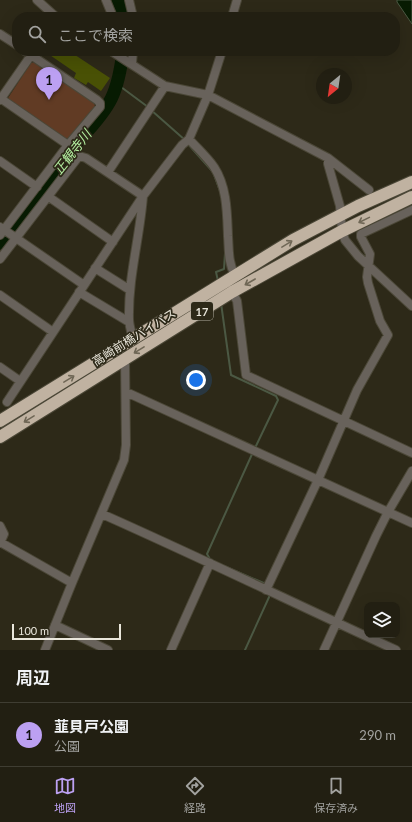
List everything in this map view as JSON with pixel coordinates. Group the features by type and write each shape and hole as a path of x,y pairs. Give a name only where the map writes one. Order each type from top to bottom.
{"highway":[{"name":"高崎前橋バイパス","path":"0,421 292,240 341,214 412,182"},
{"name":"高崎前橋バイパス","path":"0,437 232,292 342,231 412,197"}],"street":[{"path":"37,0 50,12"},
{"path":"106,0 111,12"},
{"path":"129,0 132,12"},
{"path":"233,12 237,0"},
{"path":"0,34 12,42"},
{"path":"27,56 0,99 68,145"},
{"path":"36,56 97,100 100,103 100,107 68,145 3,231 15,237 84,285"},
{"path":"119,56 165,86 208,95 328,158 369,190"},
{"path":"129,62 131,56"},
{"path":"7,402 143,196 186,141 208,95 220,56"},
{"path":"108,172 165,86"},
{"path":"186,141 213,166 221,182 225,195 227,212 230,265 235,275"},
{"path":"0,259 15,237 49,197 79,156 86,158 143,196"},
{"path":"328,158 328,164 340,206 343,236 348,246 412,306"},
{"path":"0,161 37,187"},
{"path":"132,340 129,322 130,290 143,196"},
{"path":"49,197 113,242"},
{"path":"266,590 318,480 359,386 388,335 380,321 368,283 367,277 370,254 361,237 361,234 383,222 412,210"},
{"path":"95,268 130,290"},
{"path":"79,292 129,322"},
{"path":"232,292 237,301 246,375 412,453"},
{"path":"0,295 53,332"},
{"path":"45,650 124,460 126,445 125,359"},
{"path":"0,367 20,381"},
{"path":"126,392 412,524"},
{"path":"324,650 388,512 412,471"},
{"path":"102,514 396,650"},
{"path":"0,526 4,534 0,542 72,583"},
{"path":"171,650 210,563"},
{"path":"55,625 108,650"}],"shaded area":[{"path":"397,0 412,0 412,24 397,2"},
{"path":"35,62 94,102 95,107 70,139 65,140 9,102 8,98 31,63"}],"building":[{"path":"51,56 77,56 110,78 101,91 88,82 86,85 74,78 76,73"}],"waterway":[{"name":"正観寺川","path":"118,0 122,12"},
{"name":"正観寺川","path":"0,243 100,116 112,98 119,78 122,56"},
{"path":"117,84 148,107"},
{"path":"151,110 185,140"},
{"path":"188,144 213,172 220,191"},
{"path":"218,281 216,272 224,269 225,253"},
{"path":"221,303 231,375 276,396 278,400 255,448"},
{"path":"210,559 207,554 253,452"},
{"path":"224,566 266,584"},
{"path":"245,650 270,595"}],"place":[{"name":"韮貝戸公園","path":"49,100"}]}
